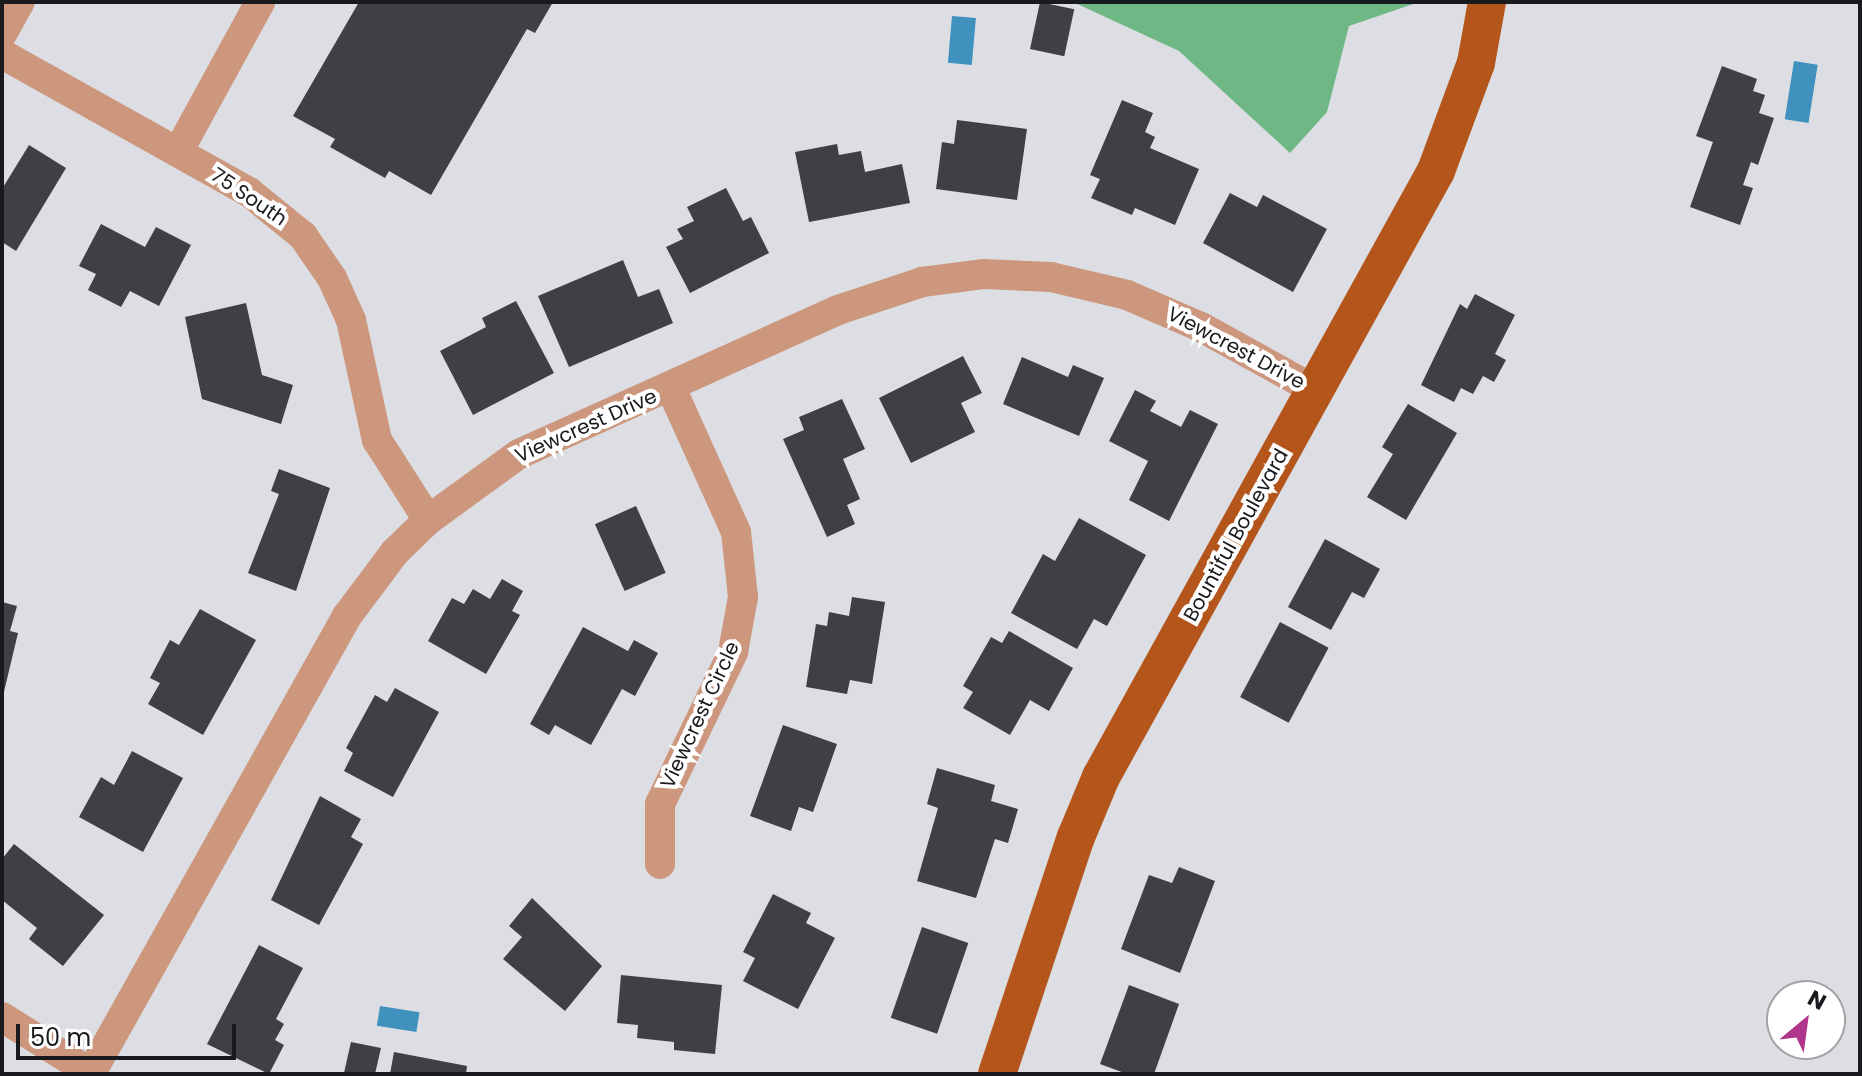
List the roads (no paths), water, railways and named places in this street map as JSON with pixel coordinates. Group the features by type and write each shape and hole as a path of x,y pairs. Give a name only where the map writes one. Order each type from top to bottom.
{"main road":[{"name":"Bountiful Boulevard","path":"997,1074 1021,1013 1076,837 1101,777 1436,171 1476,63 1487,2"}],"street":[{"path":"2,34 20,2"},
{"path":"178,152 260,2"},
{"name":"75 South","path":"2,54 268,204 318,256 351,320 377,440 428,520"},
{"name":"Viewcrest Drive","path":"92,1074 347,616 395,552 428,520 519,454 866,299 922,282 984,274 1051,277 1127,295 1201,327 1317,391"},
{"name":"Viewcrest Circle","path":"660,864 660,804 733,652 743,597 736,532 671,388"},
{"path":"2,1017 92,1074"}],"water":[{"path":"952,16 976,18 972,65 948,63"},
{"path":"1794,61 1818,65 1808,123 1785,119"},
{"path":"380,1006 420,1012 416,1032 377,1026"}]}
